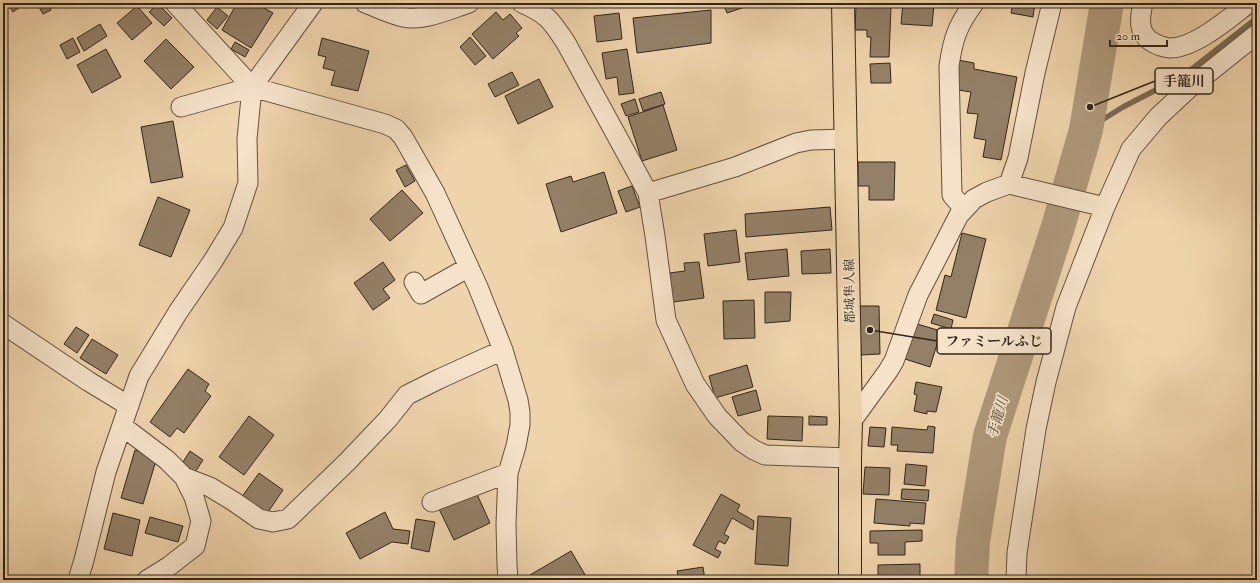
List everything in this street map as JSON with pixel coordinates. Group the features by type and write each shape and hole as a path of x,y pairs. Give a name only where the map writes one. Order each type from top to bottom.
{"main road":[{"name":"都城隼人線","path":"843,3 851,422 850,580"}],"street":[{"path":"175,3 252,87"},
{"path":"78,580 106,472 139,376 178,312 213,261 233,228 248,183 247,139 252,87 314,3"},
{"path":"365,3 402,17 416,18 469,3"},
{"path":"522,3 544,14 557,29 648,193 666,320 695,384 705,401 742,442 765,455 850,458"},
{"path":"964,209 952,195 949,66 959,25 974,3"},
{"path":"1010,184 1018,158 1035,73 1052,3"},
{"path":"1143,3 1140,17 1141,31 1149,40 1159,46 1169,48 1180,47 1193,42 1210,32 1249,3"},
{"path":"1016,580 1017,553 1036,429 1046,382 1066,307 1105,207 1131,149 1158,117 1188,89 1257,34"},
{"path":"181,107 252,87 386,124 396,129 410,146 435,193 469,268 503,350 518,400 521,418 516,446 508,473 506,524 508,580"},
{"path":"648,193 735,167 796,142 811,140 846,140"},
{"path":"851,422 894,361 918,295 959,215 974,199 987,192 1010,184 1105,207"},
{"path":"414,282 421,294 469,268"},
{"path":"3,324 88,381 129,406"},
{"path":"184,477 210,487 259,519 273,522 288,519 347,462 388,419 407,395 503,350"},
{"path":"122,426 167,460 184,477 194,498 201,521 195,546 168,567 147,580"},
{"path":"432,502 508,473"}],"building":[{"path":"7,3 24,3 24,4 13,12"},
{"path":"48,3 51,10 43,14 39,7"},
{"path":"237,3 255,3 273,13 251,48 222,30"},
{"path":"723,3 757,3 727,13"},
{"path":"903,3 934,4 932,26 901,24"},
{"path":"1013,3 1035,3 1033,17 1011,13"},
{"path":"158,4 172,18 164,26 149,12"},
{"path":"137,6 152,23 132,40 117,23"},
{"path":"856,6 891,7 889,57 870,57 871,37 867,37 867,30 855,30"},
{"path":"217,7 228,16 217,29 207,20"},
{"path":"711,10 711,43 637,53 633,18"},
{"path":"496,12 503,20 510,14 522,28 516,33 519,36 493,59 472,34"},
{"path":"619,13 622,39 597,42 594,16"},
{"path":"100,24 107,36 84,51 77,38"},
{"path":"470,37 486,56 475,65 460,47"},
{"path":"73,38 80,52 67,59 60,45"},
{"path":"322,38 369,51 358,91 331,85 335,71 323,68 326,57 318,55"},
{"path":"166,39 194,67 171,89 144,61"},
{"path":"235,42 249,50 245,57 231,49"},
{"path":"106,49 121,77 92,93 77,65"},
{"path":"627,49 634,93 619,95 617,77 606,79 602,53"},
{"path":"958,60 974,63 974,69 1017,77 1001,160 983,157 986,140 974,138 978,114 967,113 971,92 952,89"},
{"path":"890,63 891,83 871,83 870,64"},
{"path":"512,72 519,85 495,97 488,84"},
{"path":"539,79 553,107 518,124 505,96"},
{"path":"661,92 665,104 643,111 639,99"},
{"path":"635,99 639,112 626,116 621,104"},
{"path":"663,105 677,150 642,161 628,117"},
{"path":"173,121 183,177 151,183 141,127"},
{"path":"858,162 895,162 894,200 869,200 869,186 858,186"},
{"path":"406,165 415,181 405,187 396,170"},
{"path":"604,172 617,213 561,232 546,184 571,176 573,182"},
{"path":"632,186 640,207 626,212 618,191"},
{"path":"402,190 423,213 390,241 370,219"},
{"path":"158,197 190,210 171,257 139,245"},
{"path":"830,207 832,230 746,237 745,214"},
{"path":"736,230 740,262 708,266 704,234"},
{"path":"962,233 986,239 966,318 936,310 945,275 951,277"},
{"path":"787,249 789,276 748,280 745,253"},
{"path":"830,249 831,273 802,274 801,251"},
{"path":"383,262 395,280 383,289 390,298 373,310 354,283"},
{"path":"699,262 704,298 673,302 669,273 685,271 684,263"},
{"path":"765,292 791,292 790,321 765,323"},
{"path":"754,300 755,338 724,339 723,301"},
{"path":"859,306 879,306 880,354 861,355"},
{"path":"934,314 953,320 951,329 931,323"},
{"path":"917,324 941,331 930,367 905,359"},
{"path":"76,327 89,335 77,353 64,344"},
{"path":"92,339 118,355 106,374 80,358"},
{"path":"747,365 753,387 715,398 709,376"},
{"path":"188,369 209,384 205,391 211,396 184,433 177,428 170,437 150,422"},
{"path":"916,382 942,387 936,412 927,411 927,414 914,411 917,395 914,394"},
{"path":"756,390 761,410 738,416 732,397"},
{"path":"249,416 274,435 244,475 219,457"},
{"path":"768,416 803,417 802,441 767,439"},
{"path":"809,416 827,417 827,425 809,425"},
{"path":"928,426 935,427 933,453 897,451 898,445 891,445 892,427 927,430"},
{"path":"870,427 886,428 884,447 868,446"},
{"path":"135,450 157,457 143,504 121,498"},
{"path":"190,451 203,460 194,474 181,465"},
{"path":"906,464 927,466 925,486 904,484"},
{"path":"865,467 890,468 889,495 863,494"},
{"path":"259,473 283,490 266,515 241,498"},
{"path":"902,489 929,490 928,501 901,499"},
{"path":"476,492 490,523 454,540 439,509"},
{"path":"721,494 740,505 737,511 754,521 753,530 732,518 724,534 729,537 725,544 719,541 715,549 721,552 718,558 693,545"},
{"path":"876,499 926,503 924,524 910,523 910,526 874,523"},
{"path":"385,512 393,529 410,531 408,544 392,542 360,559 346,533"},
{"path":"113,513 140,520 132,556 104,549"},
{"path":"758,516 791,518 788,566 755,564"},
{"path":"150,517 183,526 178,542 145,533"},
{"path":"416,519 435,522 429,552 411,548"},
{"path":"922,530 922,541 905,542 905,555 878,555 878,543 870,543 870,531"},
{"path":"571,551 587,578 584,580 533,580 530,575"},
{"path":"920,564 920,580 878,580 878,565"},
{"path":"703,567 705,580 679,580 677,571"},
{"path":"741,576 741,580 721,580 721,579"}],"waterway":[{"name":"手籠川","path":"971,580 973,541 990,436 1058,227 1086,130 1107,3"},
{"path":"1086,130 1123,107 1183,76 1257,18"}],"place":[{"name":"手籠川","path":"1090,107"},
{"name":"ファミールふじ","path":"870,330"}]}
